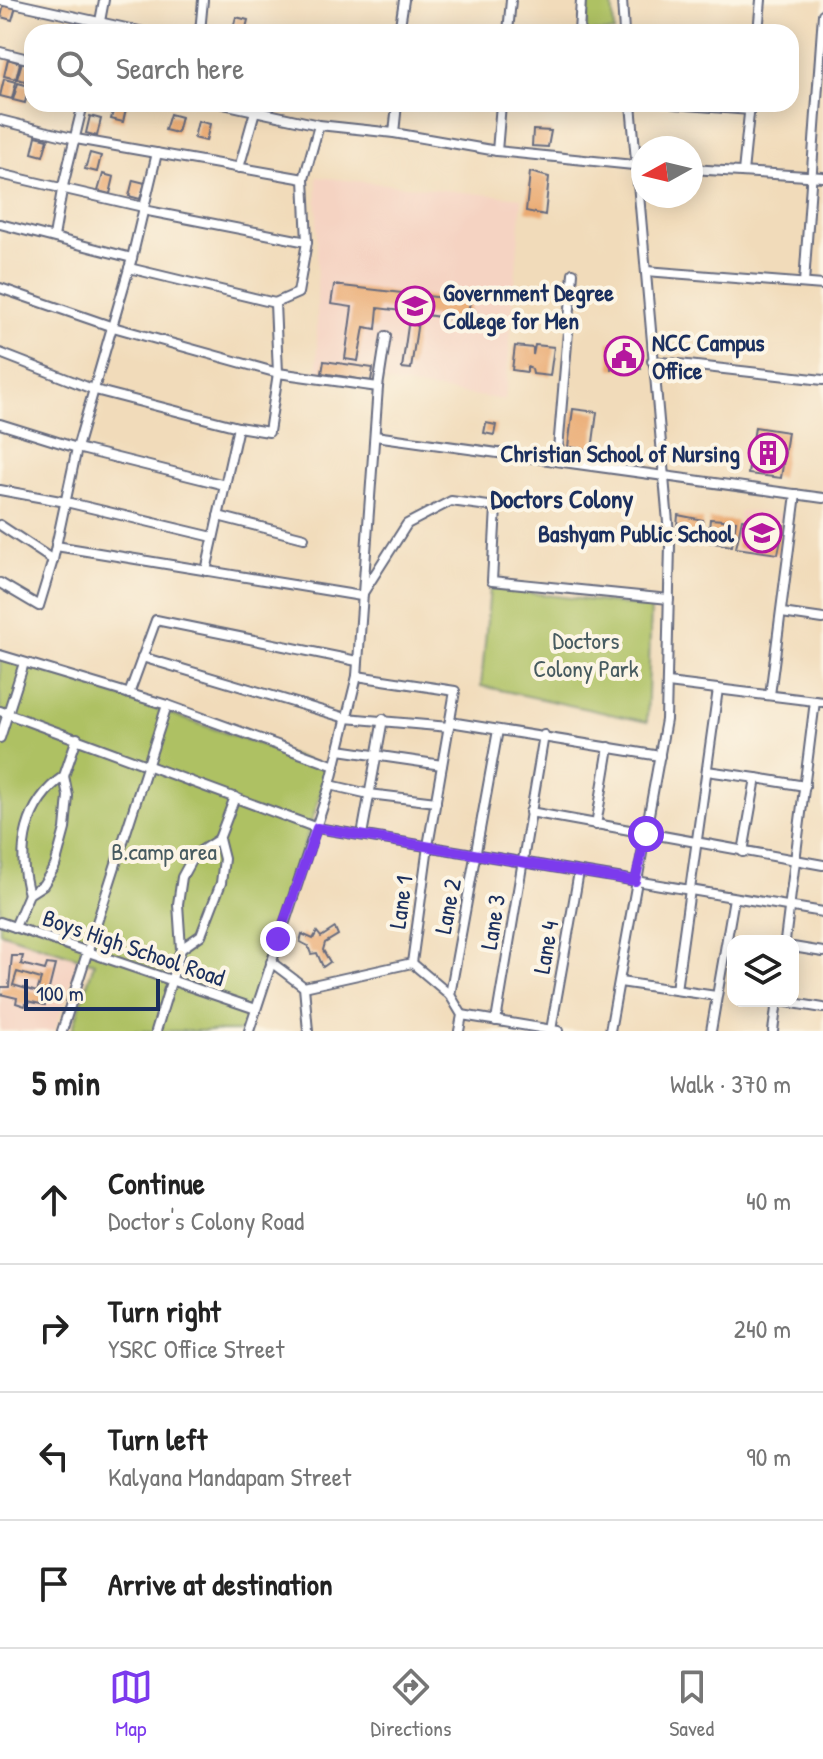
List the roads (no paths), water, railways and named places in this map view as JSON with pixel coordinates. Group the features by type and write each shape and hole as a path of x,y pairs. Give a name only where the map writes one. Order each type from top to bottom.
{"street":[{"path":"0,0 88,24"},
{"path":"100,24 104,0"},
{"path":"201,24 203,0"},
{"path":"400,24 404,0"},
{"path":"509,24 511,0"},
{"path":"580,24 581,0"},
{"path":"622,0 624,24"},
{"path":"759,24 761,0"},
{"path":"804,283 820,93 823,14"},
{"path":"0,52 24,58"},
{"path":"54,237 81,112"},
{"path":"239,168 255,112"},
{"path":"271,112 319,125 394,133 497,151 631,164"},
{"path":"394,133 396,112"},
{"path":"497,151 500,112"},
{"path":"632,112 636,136"},
{"path":"743,172 749,112"},
{"path":"0,120 76,139 304,179"},
{"path":"129,268 275,303 298,293 307,242 304,179 319,125"},
{"path":"0,583 39,606 53,560 77,448 132,258 157,153"},
{"path":"703,170 823,177"},
{"path":"0,174 307,242"},
{"path":"610,1031 666,720 668,683 670,545 652,361 642,208"},
{"path":"0,224 132,258"},
{"path":"646,271 823,285"},
{"path":"557,461 573,273"},
{"path":"0,288 113,327 278,373 378,387"},
{"path":"0,353 95,390 238,427 269,432 278,373 275,303"},
{"path":"249,1031 317,828 357,676 378,387 386,336"},
{"path":"652,361 823,380"},
{"path":"0,424 77,448 225,485"},
{"path":"206,571 238,427"},
{"path":"375,436 823,498"},
{"path":"0,490 66,502 213,537"},
{"path":"770,695 796,494"},
{"path":"361,596 407,524 451,501 496,507 492,581 669,599"},
{"path":"218,516 304,538"},
{"path":"0,525 53,560"},
{"path":"56,546 361,596"},
{"path":"782,613 823,619"},
{"path":"129,694 156,620 357,661"},
{"path":"0,655 167,705 335,766"},
{"path":"142,657 346,718 449,724 544,735 660,756"},
{"path":"0,738 4,712 24,663"},
{"name":"Lane 1","path":"357,676 455,691 428,846 412,963"},
{"path":"668,683 819,701 786,935"},
{"path":"676,990 718,689"},
{"path":"62,1031 167,705"},
{"path":"4,712 317,828 823,912"},
{"path":"362,835 383,719"},
{"name":"Lane 2","path":"450,995 498,730"},
{"name":"Lane 3","path":"496,1021 544,735"},
{"path":"15,927 29,894 43,885 55,866 65,829 68,796 64,776 77,738"},
{"path":"596,825 609,747"},
{"path":"339,750 442,765"},
{"path":"707,771 805,786"},
{"path":"29,894 22,871 22,851 34,810 48,787 64,776"},
{"path":"743,852 756,778"},
{"path":"330,785 369,794 436,802"},
{"path":"181,949 201,935 221,883 224,859 219,839 235,797"},
{"path":"530,812 823,865"},
{"path":"156,1031 181,949 178,904 182,877 194,855 219,839"},
{"name":"Lane 4","path":"554,1030 579,872"},
{"path":"711,1031 734,898"},
{"name":"Boys High School Road","path":"0,922 256,1009"},
{"path":"799,948 823,952"},
{"path":"271,962 304,987 308,1031"},
{"path":"304,987 412,963 450,995 462,1015 459,1031"},
{"path":"620,982 716,996"},
{"path":"799,1004 823,1008"},
{"path":"773,1031 778,1007"},
{"path":"462,1015 554,1030"}],"place":[{"name":"Government Degree College for Men","path":"415,306"},
{"name":"NCC Campus Office","path":"624,356"},
{"name":"Christian School of Nursing","path":"768,453"},
{"name":"Bashyam Public School","path":"762,533"}],"district":[{"name":"Doctors Colony","path":"562,498"}],"park label":[{"name":"Doctors Colony Park","path":"586,654"},
{"name":"B.camp area","path":"164,851"}]}
